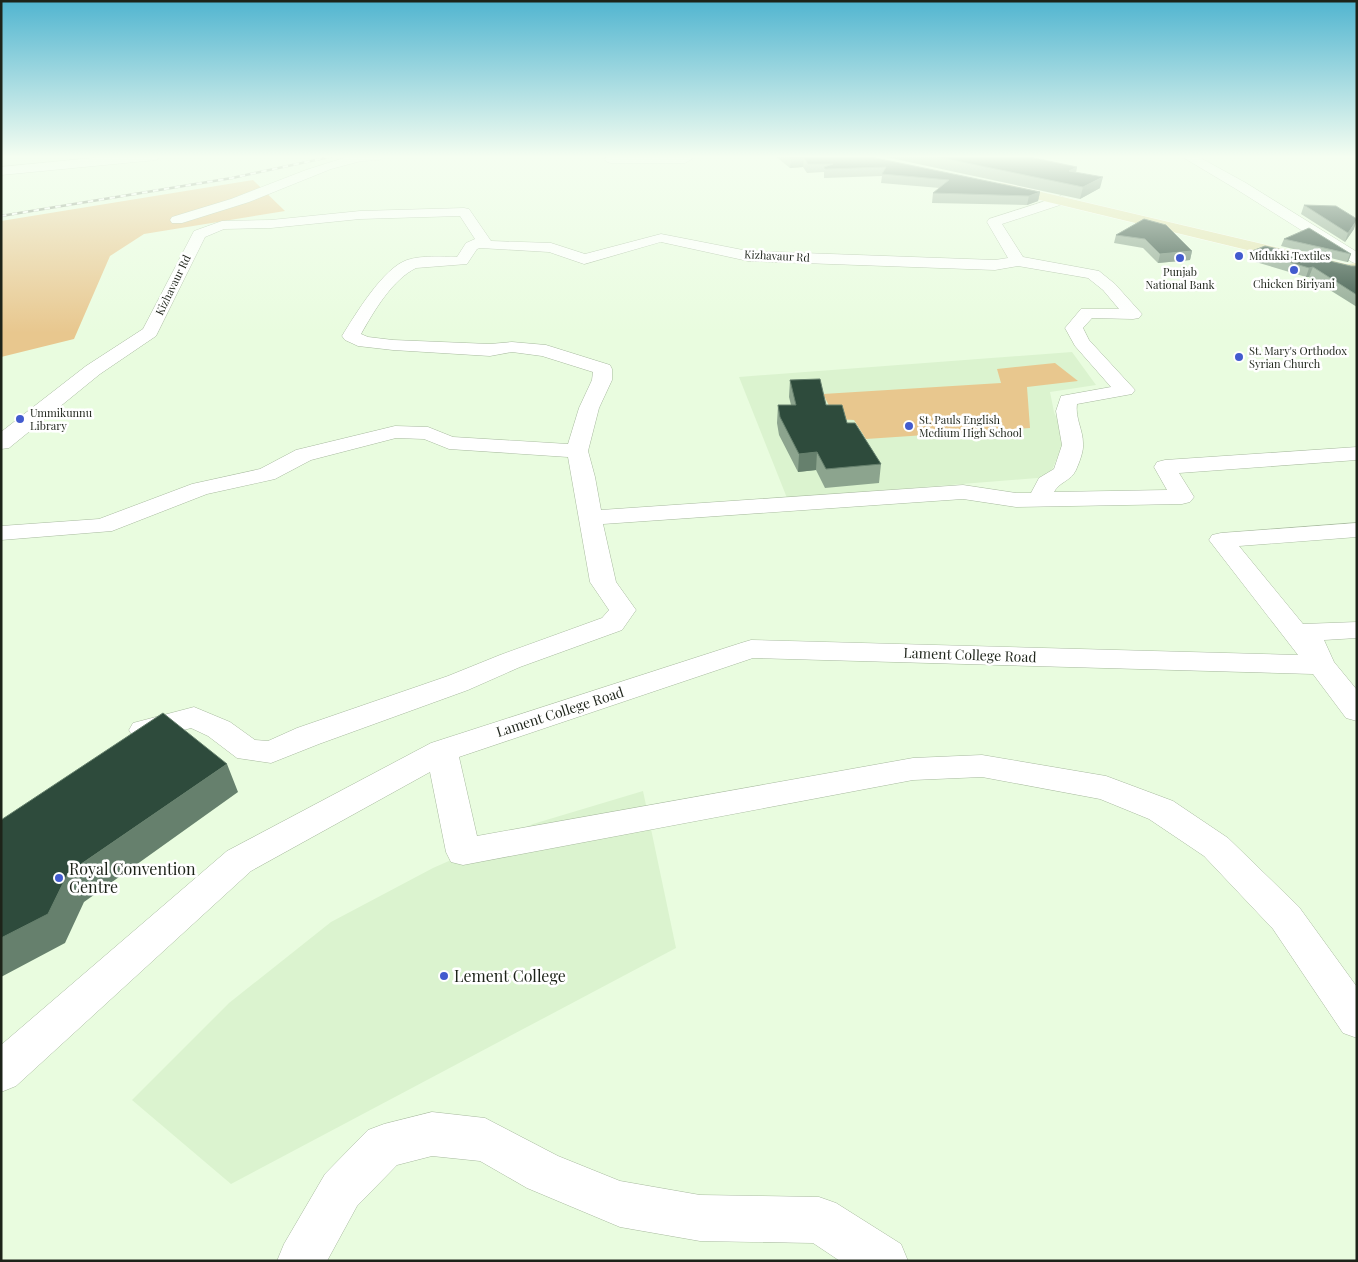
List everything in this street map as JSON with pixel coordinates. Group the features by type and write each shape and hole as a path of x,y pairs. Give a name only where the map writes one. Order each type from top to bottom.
{"main road":[{"path":"1126,215 1354,267"}],"street":[{"path":"177,220 194,215"},
{"name":"Kizhavaur Rd","path":"1,443 93,370 150,332 199,234 222,225 271,224 364,215"},
{"name":"Kizhavaur Rd","path":"466,215 486,245 551,248 584,259 661,238 748,256 995,265 1018,261"},
{"path":"1016,215 994,222 1018,261 1092,274 1109,286 1133,314 1087,313 1074,328 1080,342 1125,390 1068,400 1066,411 1073,445 1064,472 1047,483 1039,500"},
{"path":"1281,215 1354,267"},
{"path":"144,730 194,717 219,729 248,750 271,752 308,736 458,683 543,648 612,624 623,610 603,582 584,477 577,451 589,408 602,380 603,369 566,359 546,351 512,347 490,350 393,345 364,342 351,336 357,324 386,285 410,264 462,261 471,246 484,241"},
{"path":"1,533 103,526 200,489 267,474 304,455 362,442 395,432 428,433 449,443 577,451"},
{"path":"590,518 963,492 1016,500 1182,497 1165,466 1357,453"},
{"path":"1357,530 1221,540 1357,711"},
{"path":"1321,665 1307,632 1357,630"},
{"name":"Lament College Road","path":"1,1072 239,861 442,751 751,649 1321,665"},
{"path":"442,751 463,852 913,768 982,766 1106,788 1161,810 1216,847 1286,918 1357,1020"},
{"path":"301,1261 341,1190 384,1146 432,1134 485,1140 543,1172 620,1204 700,1218 819,1220 884,1261"}],"shaded area":[{"path":"39,215 261,215 144,234 110,256 74,339 1,357 1,221"},
{"name":"St. Pauls English Medium High School","path":"1072,352 1096,385 1050,392 1054,412 1065,439 1049,477 787,498 739,377"},
{"path":"1055,363 1078,381 1027,387 1030,428 866,439 854,420 836,419 823,394 1001,383 997,369"},
{"name":"Lement College","path":"643,791 676,948 231,1184 132,1100 229,1003 331,922 433,868 533,824"}],"building":[{"path":"1320,215 1350,215 1357,219 1348,233"},
{"path":"1144,219 1166,225 1192,251 1160,254 1145,239 1116,235"},
{"path":"1309,228 1351,254 1284,239"},
{"path":"1265,246 1357,266 1357,295 1313,267 1309,268 1252,251"},
{"path":"820,379 826,405 842,405 847,423 855,423 881,464 826,469 817,452 799,454 780,417 778,405 796,405 790,380"},
{"path":"163,713 227,764 68,873 48,914 1,938 1,820"}],"railway":[{"path":"1,216 8,215"}],"place":[{"name":"Midukki Textiles","path":"1239,256"},
{"name":"Punjab National Bank","path":"1180,258"},
{"name":"Chicken Biriyani","path":"1294,270"},
{"name":"St. Mary's Orthodox Syrian Church","path":"1239,357"},
{"name":"Ummikunnu Library","path":"20,419"},
{"name":"St. Pauls English Medium High School","path":"909,426"},
{"name":"Royal Convention Centre","path":"59,878"},
{"name":"Lement College","path":"444,976"}]}
